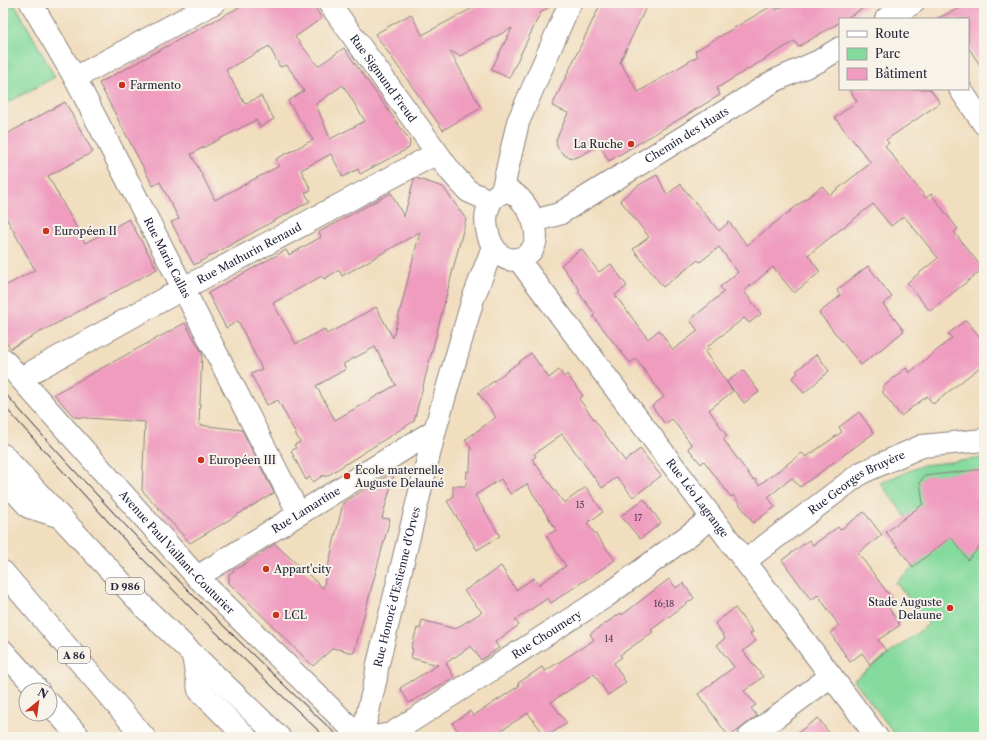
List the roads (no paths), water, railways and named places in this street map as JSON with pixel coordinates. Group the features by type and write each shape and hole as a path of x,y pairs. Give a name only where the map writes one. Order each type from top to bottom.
{"main road":[{"name":"Rue Maria Callas","path":"31,3 75,78 299,514"},
{"path":"75,78 214,3"},
{"name":"Rue Sigmund Freud","path":"329,3 437,153 468,191 503,196"},
{"path":"503,196 521,198 534,221 535,242 532,250 526,256 505,255 486,226 503,196 518,122 570,3"},
{"name":"Chemin des Huats","path":"534,221 559,214 774,81 819,61 839,49"},
{"path":"961,90 984,124"},
{"name":"Rue Mathurin Renaud","path":"21,378 184,288 437,153"},
{"name":"Rue Honoré d'Estienne d'Orves","path":"361,737 435,430 473,299 505,255"},
{"name":"Rue Léo Lagrange","path":"505,255 712,518 876,737"},
{"name":"Avenue Paul Vaillant-Couturier","path":"3,359 197,577 361,737"},
{"name":"Rue Lamartine","path":"197,577 435,430"},
{"name":"Rue Georges Bruyère","path":"745,561 861,473 922,446 984,440"},
{"name":"D 986","path":"3,455 58,516 193,656 279,737"},
{"path":"3,479 29,508 58,516"},
{"name":"Rue Choumery","path":"373,737 391,734 605,597 712,518"},
{"name":"A 86","path":"3,572 144,737"},
{"path":"3,651 31,682"},
{"path":"193,656 199,690 246,737"},
{"path":"749,737 831,676"},
{"path":"58,713 79,737"}],"tram line":[{"path":"3,391 84,481 166,568 252,654 339,737"},
{"path":"3,405 132,548 196,613 325,737"}],"place":[{"name":"Farmento","path":"122,85"},
{"name":"La Ruche","path":"631,144"},
{"name":"Européen II","path":"46,231"},
{"name":"Européen III","path":"201,460"},
{"name":"École maternelle Auguste Delauné","path":"347,476"},
{"name":"Appart'city","path":"266,569"},
{"name":"Stade Auguste Delaune","path":"950,608"},
{"name":"LCL","path":"276,615"}]}
